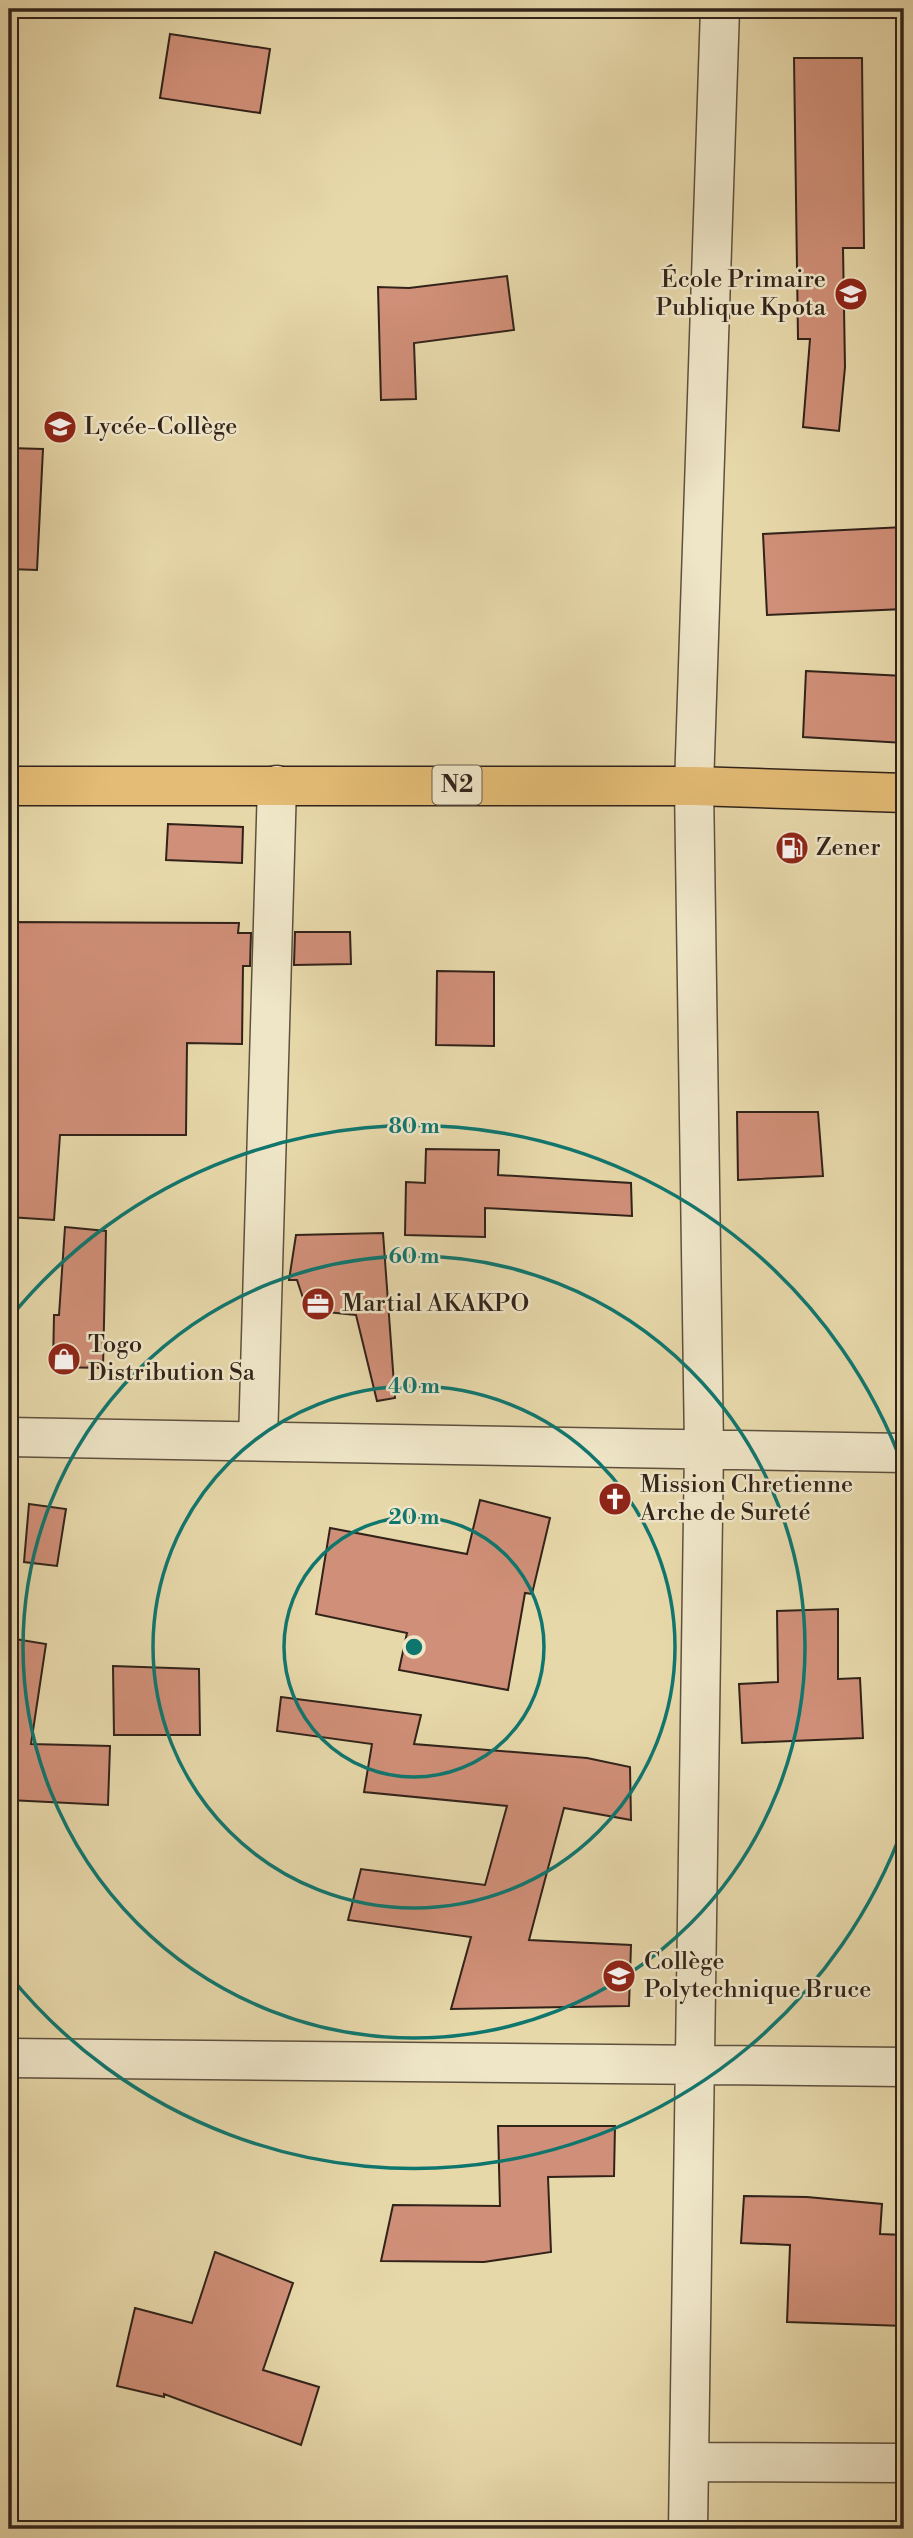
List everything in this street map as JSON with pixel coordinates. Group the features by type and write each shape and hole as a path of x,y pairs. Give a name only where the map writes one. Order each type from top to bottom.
{"highway":[{"name":"N2","path":"9,786 694,786 904,793"}],"street":[{"path":"688,2529 697,2064 704,1448 694,786 720,9"},
{"path":"258,1441 276,785"},
{"path":"9,1437 904,1453"},
{"path":"9,2058 904,2067"},
{"path":"690,2462 904,2463"}],"building":[{"path":"170,34 270,49 260,113 160,98"},
{"path":"794,58 862,58 864,248 843,248 845,367 839,431 803,427 810,339 798,339"},
{"path":"507,276 514,330 414,343 416,399 381,400 378,287 409,288"},
{"path":"9,448 43,449 37,570 9,569"},
{"path":"904,527 904,609 767,615 763,534"},
{"path":"806,671 904,676 904,743 803,737"},
{"path":"168,824 243,827 242,863 166,860"},
{"path":"9,922 239,923 238,933 251,933 250,966 243,966 242,1044 187,1043 186,1135 60,1135 54,1220 9,1217"},
{"path":"295,932 350,932 351,964 294,965"},
{"path":"437,971 494,972 494,1046 436,1045"},
{"path":"737,1112 818,1112 823,1176 738,1180"},
{"path":"426,1149 499,1150 498,1175 631,1183 632,1216 485,1208 485,1237 405,1235 406,1182 425,1183"},
{"path":"65,1227 106,1231 103,1368 53,1367 54,1315 59,1315"},
{"path":"383,1233 395,1398 377,1401 356,1315 307,1310 297,1280 289,1280 296,1235"},
{"path":"480,1500 550,1518 532,1594 525,1593 508,1690 399,1670 407,1633 316,1614 330,1528 467,1554"},
{"path":"29,1504 66,1509 57,1566 24,1562"},
{"path":"838,1609 838,1679 860,1678 863,1738 742,1743 739,1684 778,1682 777,1611"},
{"path":"9,1638 46,1644 31,1744 110,1746 108,1805 9,1800"},
{"path":"113,1666 199,1669 200,1735 114,1735"},
{"path":"281,1697 421,1715 414,1744 587,1758 630,1767 631,1820 564,1808 529,1940 631,1945 629,2006 451,2009 471,1937 348,1920 361,1869 485,1885 507,1806 364,1792 372,1744 277,1731"},
{"path":"498,2126 615,2126 614,2176 548,2177 551,2252 484,2262 381,2261 393,2205 500,2206"},
{"path":"744,2196 807,2197 882,2204 880,2234 904,2235 904,2326 787,2322 790,2245 741,2243"},
{"path":"215,2252 293,2283 263,2370 319,2387 301,2445 164,2394 164,2397 117,2386 135,2308 192,2323"}],"place":[{"name":"École Primaire Publique Kpota","path":"851,294"},
{"name":"Lycée-Collège","path":"60,427"},
{"name":"Zener","path":"792,848"},
{"name":"Martial AKAKPO","path":"318,1304"},
{"name":"Togo Distribution Sa","path":"64,1359"},
{"name":"Mission Chretienne Arche de Sureté","path":"615,1499"},
{"name":"Collège Polytechnique Bruce","path":"619,1976"}]}
